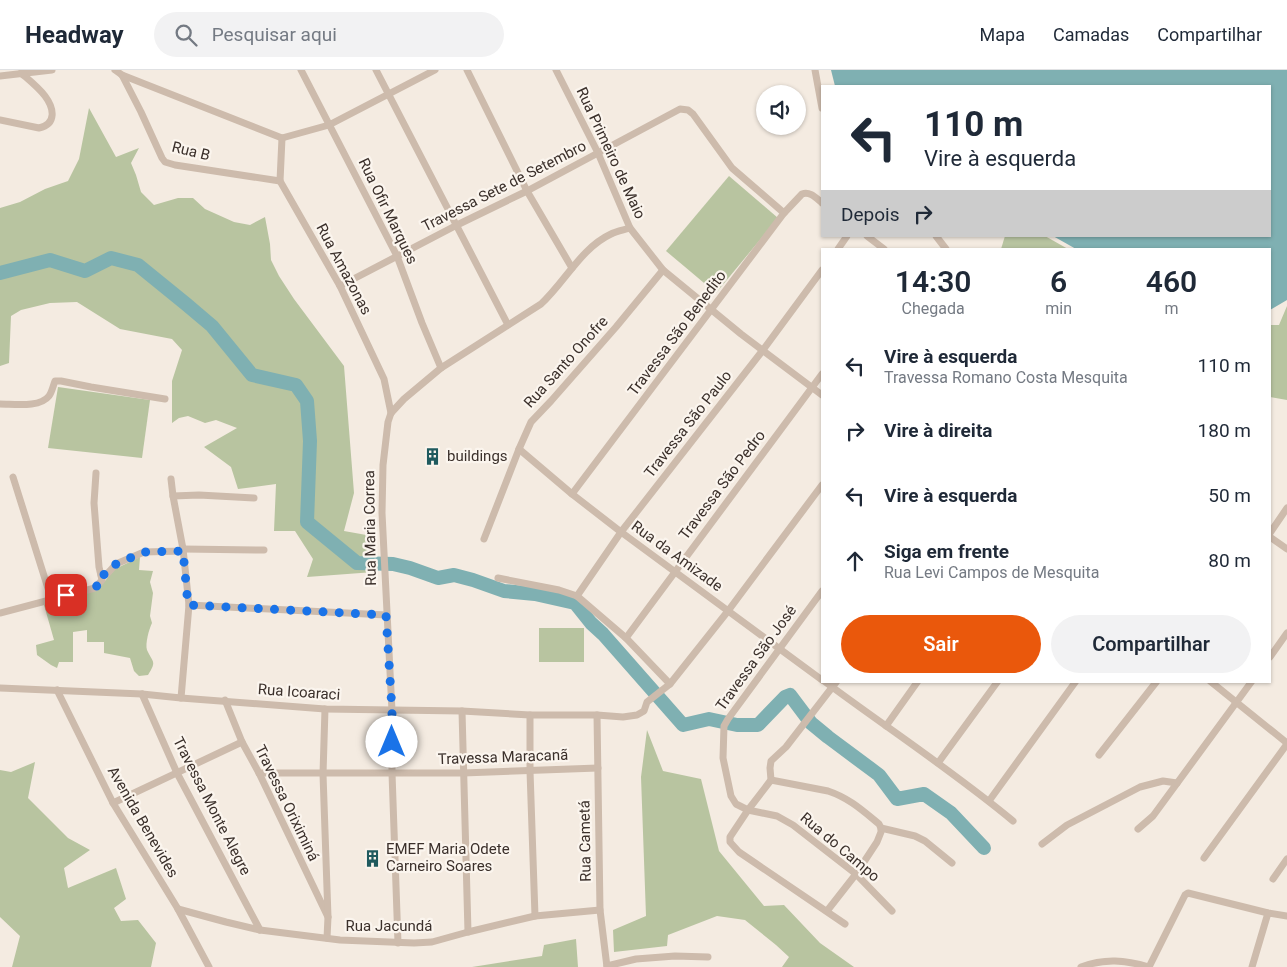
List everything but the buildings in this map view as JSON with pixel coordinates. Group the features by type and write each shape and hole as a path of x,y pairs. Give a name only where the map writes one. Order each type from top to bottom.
{"street":[{"path":"0,76 52,70"},
{"name":"Rua Ofir Marques","path":"301,70 397,256 441,368"},
{"path":"376,70 508,325"},
{"path":"119,72 282,138 329,125 435,70"},
{"path":"467,70 527,191 572,268"},
{"name":"Rua Primeiro de Maio","path":"556,70 598,153 630,228 663,270 741,334 821,394"},
{"path":"815,70 821,103"},
{"name":"Rua B","path":"119,72 165,162 280,182"},
{"path":"0,120 39,128 44,127 52,119 50,105 46,96 21,74"},
{"name":"Travessa Sete de Setembro","path":"340,286 527,191 680,109 688,110 693,114 732,168 784,213"},
{"path":"280,182 282,138"},
{"name":"Rua Amazonas","path":"280,182 340,286 384,379 391,413"},
{"name":"Travessa São Benedito","path":"572,494 784,213 802,194 807,193 821,202"},
{"path":"391,413 404,399 441,368 541,304 552,294 572,268 594,245 613,232 630,228"},
{"path":"839,248 846,237"},
{"path":"868,237 883,248"},
{"path":"937,237 945,248"},
{"name":"Rua Santo Onofre","path":"484,539 531,422 616,327 663,270"},
{"name":"Travessa São Paulo","path":"577,596 621,532 763,350 821,271"},
{"name":"Travessa São Pedro","path":"626,638 821,375"},
{"path":"0,404 41,403 50,395 55,381 165,399"},
{"name":"Rua Maria Correa","path":"391,413 386,434 383,465 382,513 392,710 394,871 398,943"},
{"name":"Rua da Amizade","path":"519,449 621,532 821,680"},
{"path":"0,613 51,598 95,588 102,580 99,567 94,502 96,473"},
{"path":"13,477 51,598"},
{"path":"171,479 183,550 188,605 182,698"},
{"path":"498,578 559,590 577,596 626,638 670,684 728,611 821,486"},
{"path":"173,496 199,495 254,498"},
{"path":"1271,533 1287,508"},
{"path":"1271,536 1287,549"},
{"path":"101,575 107,574 116,564 144,552 264,550"},
{"name":"Travessa São José","path":"736,804 731,796 723,758 724,726 821,592"},
{"path":"188,605 386,615"},
{"path":"1271,656 1287,633"},
{"path":"886,726 917,683"},
{"path":"938,763 997,683"},
{"path":"989,801 1075,683"},
{"path":"1099,755 1155,683"},
{"path":"1204,858 1287,743 1212,683"},
{"path":"1138,830 1153,816 1251,683"},
{"name":"Rua Icoaraci","path":"0,688 142,694 324,709 462,711 623,717 637,715 644,711 647,702 670,684"},
{"path":"834,684 786,747 772,761 770,768 771,780 730,837 730,842 739,852 845,924"},
{"name":"Rua da Amizade","path":"834,684 886,726 989,801 1013,821"},
{"name":"Avenida Benevides","path":"57,690 113,803 178,909 208,967"},
{"name":"Travessa Monte Alegre","path":"142,694 177,773 260,930"},
{"name":"Travessa Oriximiná","path":"225,700 242,742 259,773 328,917"},
{"path":"324,709 323,774 328,917 327,938"},
{"path":"462,711 468,932"},
{"path":"530,714 535,916"},
{"name":"Rua Cametá","path":"597,715 600,910 607,966"},
{"path":"113,803 242,742"},
{"name":"Travessa Maracanã","path":"259,773 463,773 598,768"},
{"path":"771,780 837,794 852,802 879,824 881,828 881,835 877,842 828,911"},
{"path":"1042,844 1067,825 1140,786 1162,781 1177,783"},
{"name":"Rua do Campo","path":"736,804 748,810 777,816 793,824 856,874 892,911"},
{"path":"881,828 915,836 925,841 952,862"},
{"path":"1273,879 1287,859"},
{"path":"1081,967 1126,962 1149,967 1185,894 1188,892 1268,913 1287,916"},
{"name":"Rua Jacundá","path":"178,909 260,930 327,938 398,943 432,942 535,916 600,910"},
{"path":"1252,967 1268,913"},
{"path":"607,966 636,959 674,956 708,957"}],"green space":[{"path":"89,108 116,157 139,148 131,163 141,192 154,205 178,198 193,198 205,209 234,222 250,225 265,217 271,260 279,276 344,366 354,493 344,531 372,536 374,572 307,577 313,559 295,531 274,531 276,484 238,489 231,467 204,447 237,428 216,420 205,423 188,416 179,418 172,423 172,381 182,350 172,339 120,329 77,302 50,303 21,310 11,316 9,363 0,366 0,208 20,202 45,189 68,181 79,159"},
{"path":"729,176 778,218 716,293 666,251"},
{"path":"1005,237 1047,237 1066,248 1001,248"},
{"path":"1287,306 1287,400 1271,397 1271,325 1279,325"},
{"path":"58,387 150,400 142,458 48,448"},
{"path":"140,557 139,570 153,571 150,582 153,593 150,616 152,623 148,636 147,650 153,664 148,675 139,676 134,671 130,658 104,653 104,642 87,642 87,630 73,632 73,662 59,662 57,668 37,655 36,645 54,640 44,605 99,588 115,569"},
{"path":"539,628 584,628 584,662 539,662"},
{"path":"647,730 663,771 701,779 719,851 764,906 784,905 820,943 854,967 782,967 789,957 745,920 717,916 668,935 667,946 614,952 613,930 646,916 641,777"},
{"path":"35,762 28,798 68,838 90,850 64,868 68,888 116,868 126,899 114,908 121,921 138,920 156,943 151,967 12,967 20,936 0,917 0,770 11,772"},
{"path":"576,939 578,967 472,967 542,956 544,945"}],"water":[{"path":"831,70 1287,70 1287,300 1271,309 1271,248 1074,248 1055,237 1271,237 1271,85 835,85"}],"waterway":[{"path":"0,273 50,260 85,271 111,258 138,265 212,326 252,375 296,385 307,401 310,441 307,522 357,563 393,564 438,578 454,575 504,591 535,594 575,603 683,725 709,719 737,725 758,725 785,697 790,695 811,723 879,775 897,799 924,794 951,813 984,848"}],"place":[{"name":"buildings","path":"433,456"},
{"name":"EMEF Maria Odete Carneiro Soares","path":"372,858"}],"route":[{"path":"66,595 95,588 102,580 101,575 107,574 116,564 144,552 183,551 188,605 386,615 392,710 392,742"}]}
